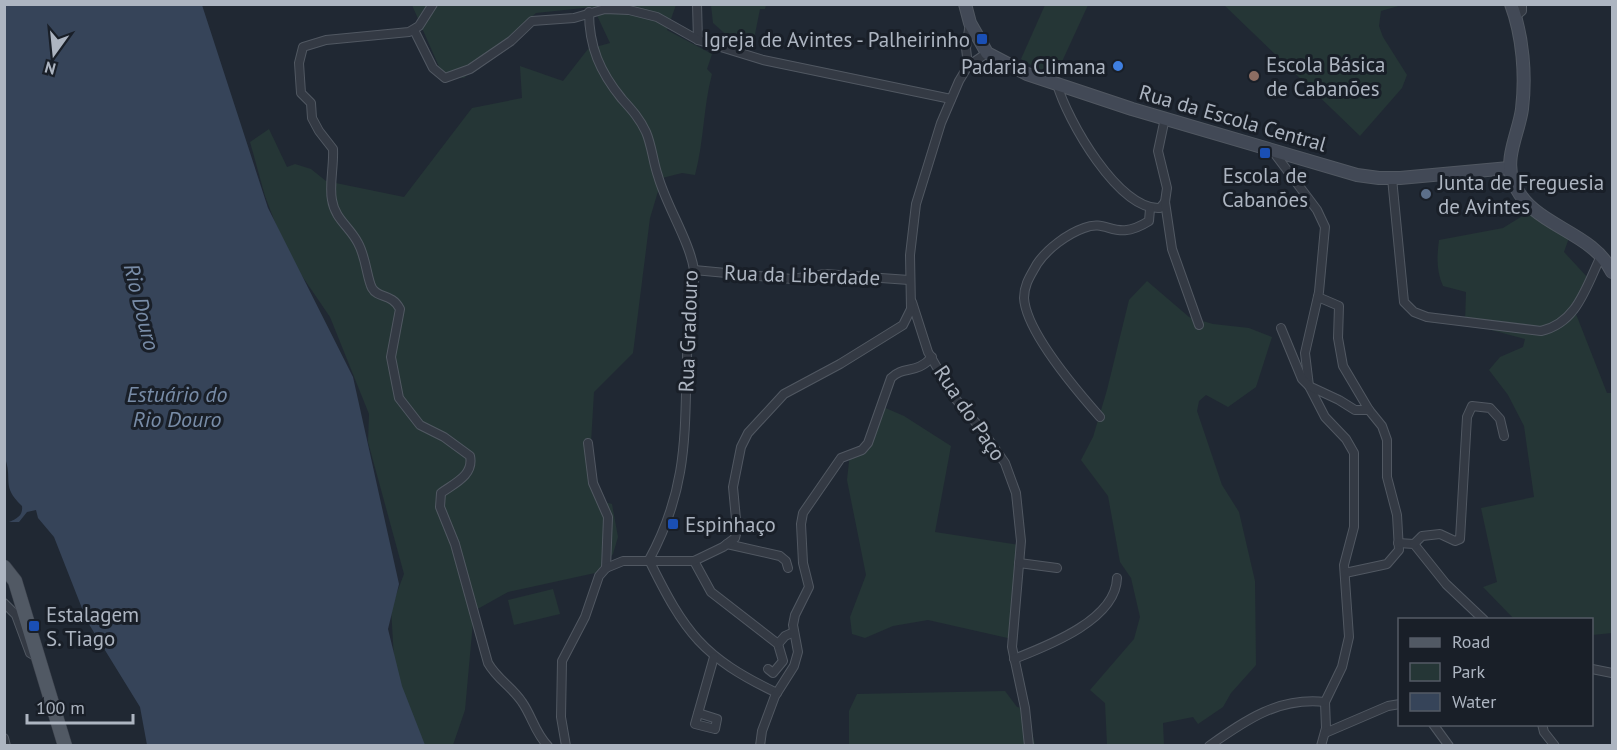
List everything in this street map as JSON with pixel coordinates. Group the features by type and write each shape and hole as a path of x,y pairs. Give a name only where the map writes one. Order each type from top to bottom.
{"main road":[{"path":"4,567 15,581 65,746"}],"street":[{"path":"433,4 414,30 397,34 310,43 303,47 299,53 299,82 301,93 311,103 312,118 333,149 331,197 335,214 358,242 368,266 372,288 378,293 392,297 400,309 401,319 391,357 399,398 420,425 444,437 470,456 472,465 469,472 441,492 440,507 455,544 488,663 499,680 521,700 532,725 548,746"},
{"path":"583,4 590,12"},
{"path":"697,4 698,40"},
{"path":"965,4 970,23 987,53 968,66 966,48 970,23"},
{"path":"1392,178 1404,302 1409,307 1427,317 1541,331 1556,328 1570,317 1609,263 1573,233 1527,205 1510,173 1522,110 1524,84 1513,10 1522,11 1522,4"},
{"path":"414,30 433,68 446,78 470,69 511,41 532,21 574,18 590,12 629,10 657,17 698,40 763,60 951,99"},
{"name":"Rua Gradouro","path":"590,12 589,39 600,65 621,98 639,117 647,135 657,176 694,270 688,334 686,440 683,467 662,536 649,560"},
{"name":"Rua da Escola Central","path":"987,53 1027,74 1057,84 1357,175 1392,178 1495,169 1510,173"},
{"name":"Rua do Paço","path":"968,66 951,99 916,204 909,280 912,302 932,357 954,397 982,430 1005,463 1016,493 1021,522 1012,647 1025,708 1029,746"},
{"path":"1057,84 1063,106 1079,136 1102,168 1139,205 1150,209 1160,208 1165,202"},
{"path":"1165,118 1158,151 1167,188 1165,202 1172,249 1199,326"},
{"path":"1272,150 1317,210 1325,227 1318,297 1305,353 1309,386"},
{"path":"1100,417 1083,398 1038,334 1025,305 1026,282 1043,256 1085,227 1104,226 1121,232 1135,230 1149,221 1150,209"},
{"name":"Rua da Liberdade","path":"694,270 792,279 825,274 909,280"},
{"path":"1318,297 1339,306 1338,338 1343,366 1369,410 1382,426 1388,440 1387,477 1395,501 1399,550 1387,564 1345,573"},
{"path":"566,746 561,717 562,661 585,617 600,576 606,568 623,561 694,561 735,538 737,530 733,487 741,447 748,433 784,394 840,364 903,325 912,302"},
{"path":"1281,328 1302,379 1309,386 1325,417 1346,439 1354,453 1354,527 1345,558 1349,615 1347,645 1342,667 1325,702 1325,733 1321,746"},
{"path":"760,746 762,731 777,693 794,666 798,651 794,632 795,615 809,587 803,563 801,524 803,513 841,458 862,450 868,443 891,378 897,372 920,369 932,357"},
{"path":"1309,386 1340,400 1355,410 1369,410"},
{"path":"1414,544 1422,536 1440,534 1455,541 1460,539 1467,417 1472,406 1490,408 1500,419 1504,436"},
{"path":"588,443 593,483 608,517 606,568"},
{"path":"1398,543 1414,544 1446,584 1482,618"},
{"path":"727,544 780,556 786,561 788,568"},
{"path":"649,560 691,635 714,657 777,693"},
{"path":"694,561 711,592 778,644 783,661 774,673 768,669"},
{"path":"1019,563 1057,568"},
{"path":"1014,659 1081,628 1113,597 1117,578"},
{"path":"4,603 16,615 30,653 38,658"},
{"path":"778,644 785,636 794,632"},
{"path":"698,713 714,657"},
{"path":"1593,669 1612,673"},
{"path":"1209,746 1269,709 1290,702 1325,702"},
{"path":"1325,733 1388,706 1398,704"},
{"path":"1434,726 1449,746"},
{"path":"1542,726 1544,732 1555,746"},
{"path":"4,738 6,746"}],"green space":[{"path":"412,5 676,5 667,30 712,54 707,69 712,74 695,175 682,173 662,178 650,218 633,353 594,392 591,443 601,501 612,504 618,537 613,554 595,573 508,592 474,611 465,710 453,745 419,745 391,666 394,659 391,608 404,574 368,442 369,414 330,317 287,254 265,196 250,142 269,129 287,167 295,164 311,169 326,181 404,197 472,108 522,98 520,66 563,81 588,49 610,43 593,7 536,13 464,78 443,76"},
{"path":"711,5 766,5 765,9 760,9 752,49 740,47 713,23"},
{"path":"1045,5 1088,5 1054,79 1021,59"},
{"path":"1224,5 1402,5 1381,11 1379,26 1383,37 1407,75 1402,88 1360,136"},
{"path":"1529,212 1570,235 1564,252 1589,279 1576,314 1607,393 1612,393 1612,633 1593,635 1593,618 1513,618 1483,587 1497,582 1481,508 1534,497 1524,426 1508,395 1489,370 1500,357 1523,347 1525,339 1465,323 1466,292 1443,286 1439,275 1438,251 1439,240 1503,228"},
{"path":"1147,281 1189,317 1213,324 1249,328 1272,337 1256,387 1228,407 1206,395 1199,401 1197,411 1222,485 1239,512 1255,581 1256,665 1231,693 1223,707 1198,724 1193,717 1163,723 1164,745 1107,745 1105,703 1090,690 1134,639 1140,617 1131,578 1120,562 1108,496 1081,460 1093,437 1129,300"},
{"path":"881,406 904,416 951,446 935,532 1019,545 1012,639 928,620 893,626 865,638 852,634 850,617 866,575 847,480 850,452 867,450"},
{"path":"553,589 560,614 514,625 508,600"},
{"path":"1005,691 1017,707 1027,709 1035,745 849,746 849,711 857,694"}],"water":[{"name":"Estuário do Rio Douro","path":"4,5 202,5 268,208 353,377 399,584 388,629 402,686 425,745 147,745 140,707 87,621 54,537 38,518 36,510 27,512 19,522 9,522 19,516 22,506 11,493 4,455"}],"place":[{"name":"Igreja de Avintes - Palheirinho","path":"982,39"},
{"name":"Padaria Climana","path":"1118,66"},
{"name":"Escola Básica de Cabanões","path":"1254,76"},
{"name":"Escola de Cabanões","path":"1265,153"},
{"name":"Junta de Freguesia de Avintes","path":"1426,194"},
{"name":"Espinhaço","path":"673,524"},
{"name":"Estalagem S. Tiago","path":"34,626"}],"water label":[{"name":"Rio Douro","path":"142,307"}]}
